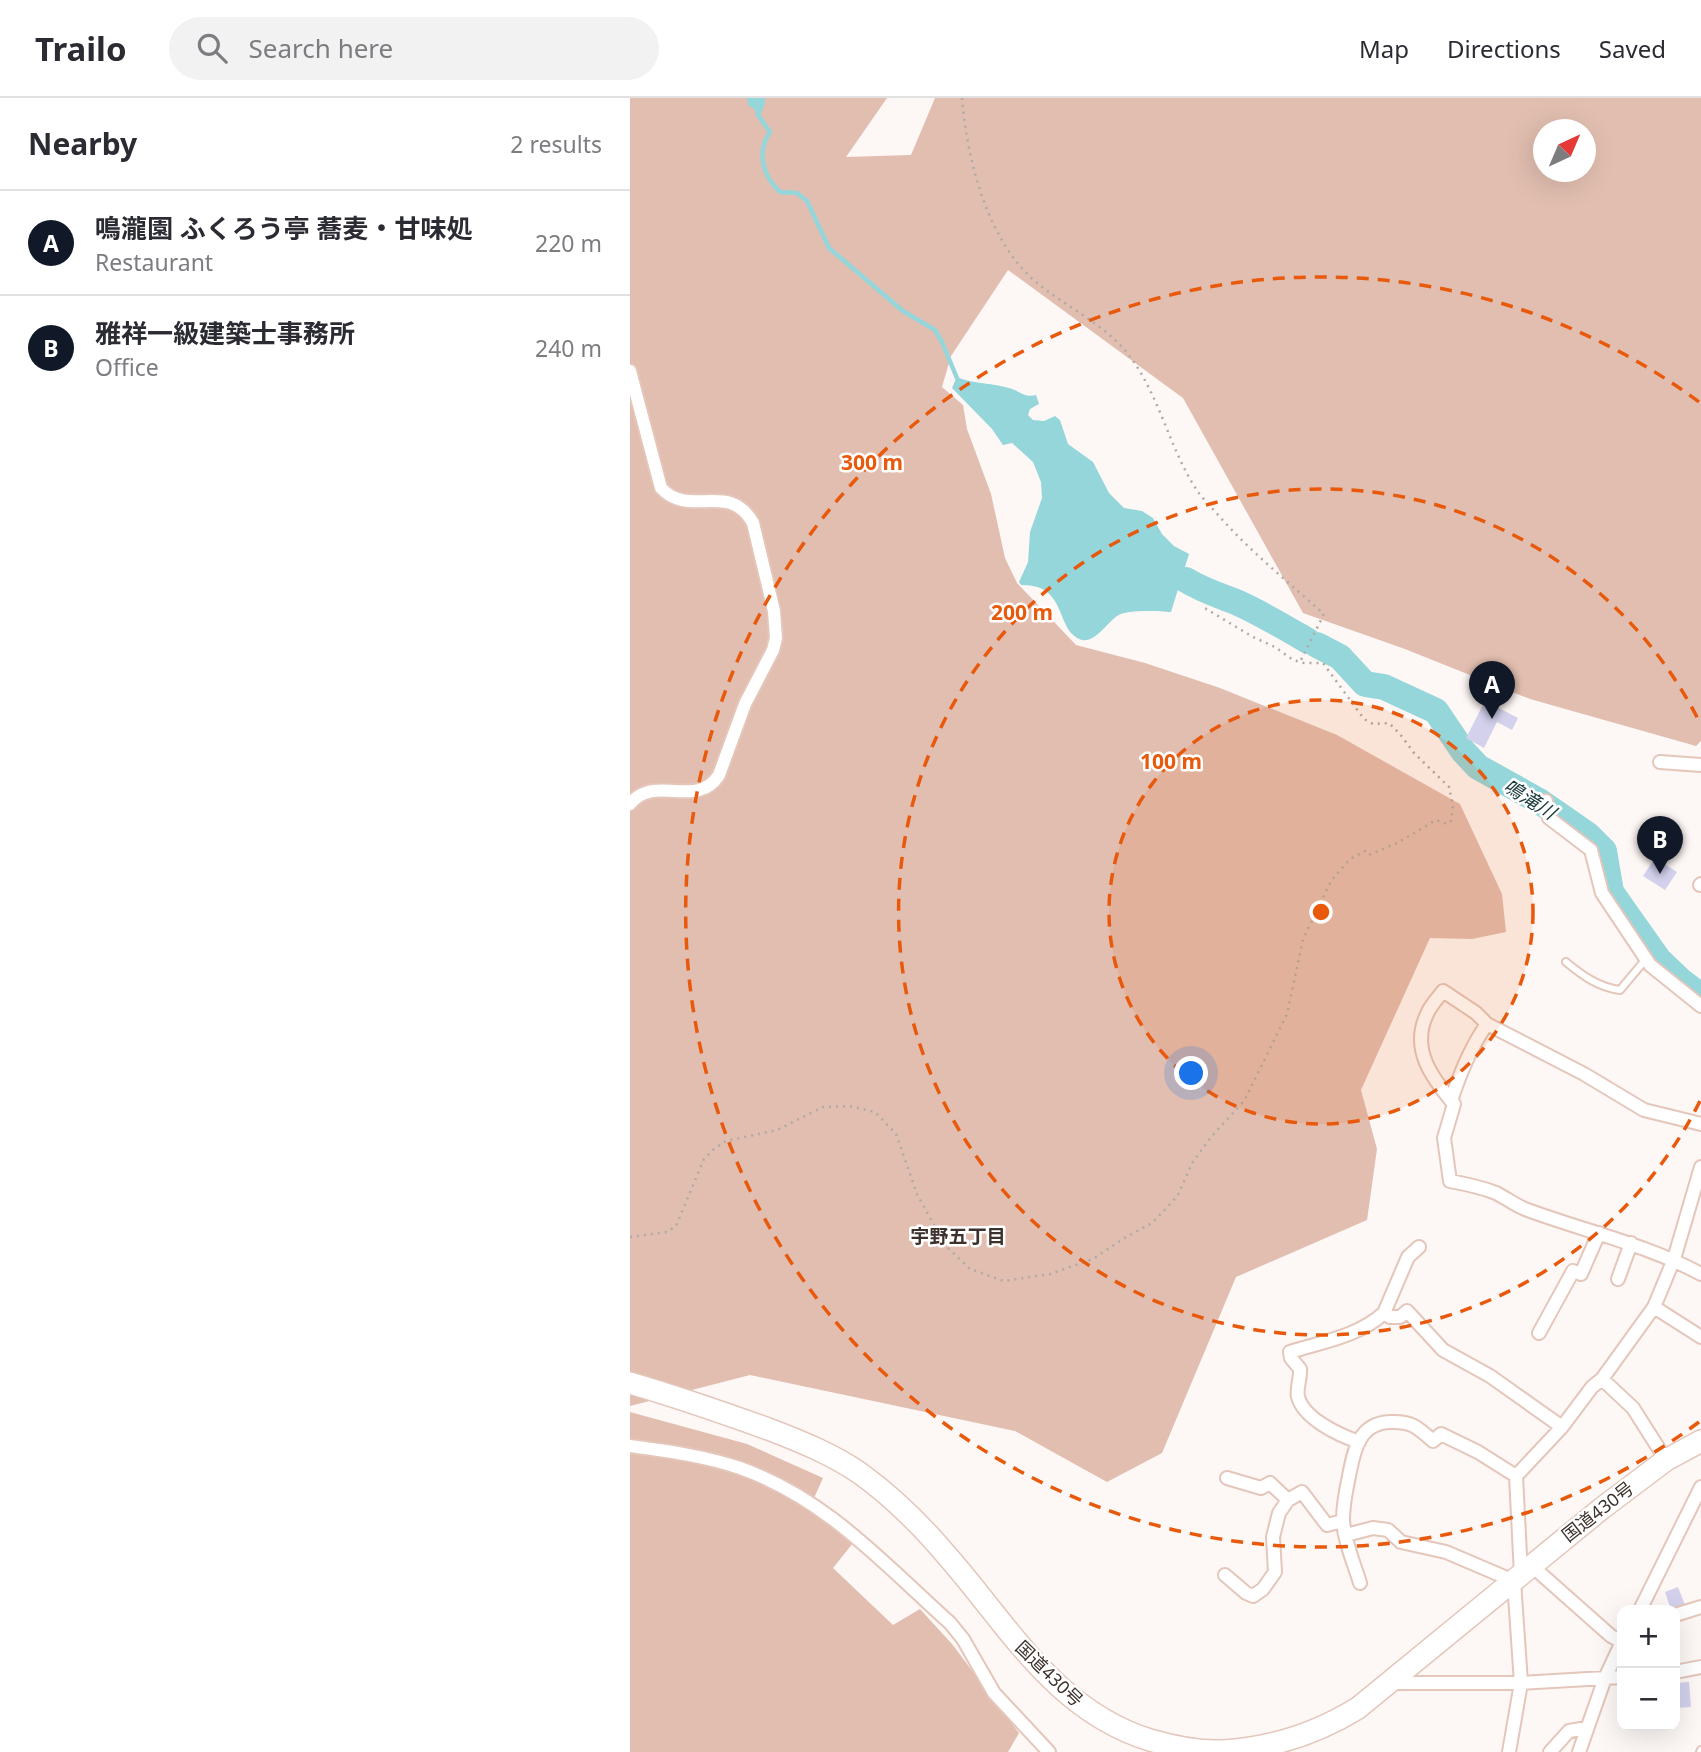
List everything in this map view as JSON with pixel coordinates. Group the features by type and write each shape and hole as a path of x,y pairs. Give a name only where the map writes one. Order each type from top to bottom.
{"highway":[{"name":"国道430号","path":"630,1383 712,1408 810,1446 859,1473 921,1526 1011,1637 1054,1684 1104,1721 1175,1750 1244,1750 1304,1737 1332,1724 1391,1683 1601,1509 1667,1460 1701,1441"}],"street":[{"path":"630,370 661,488 669,498 681,501 729,502 739,505 747,513 753,523 777,627 772,650 745,704 719,775 713,784 695,791 647,791 637,796 630,804"},
{"path":"1660,762 1701,765"},
{"path":"1547,807 1549,818 1591,850 1602,893 1646,959 1679,990 1701,1006"},
{"path":"1701,1124 1644,1110 1584,1074 1488,1024 1443,991 1427,1013 1422,1033 1422,1058 1454,1104 1444,1138 1450,1181 1475,1186 1522,1208 1631,1243 1674,1259 1701,1274"},
{"path":"1451,1101 1463,1065 1488,1024"},
{"path":"1509,1752 1521,1683 1522,1574 1516,1476 1562,1427 1592,1387 1602,1379 1654,1307 1674,1259 1701,1167"},
{"path":"1539,1333 1573,1271 1581,1274 1599,1233"},
{"path":"1618,1279 1631,1243"},
{"path":"1359,1442 1335,1434 1323,1426 1301,1403 1297,1394 1300,1369 1290,1352 1363,1329 1384,1313 1408,1257 1419,1247"},
{"path":"1654,1307 1701,1337"},
{"path":"1384,1313 1390,1317 1400,1317 1407,1311 1443,1350 1490,1376 1562,1427"},
{"path":"1602,1379 1633,1408 1667,1460"},
{"path":"1360,1583 1343,1521 1346,1492 1359,1442 1364,1432 1376,1422 1405,1421 1433,1441 1441,1434 1478,1452 1516,1476"},
{"path":"630,1446 699,1457 742,1469 791,1490 850,1530 950,1623 994,1693 1049,1752"},
{"path":"1227,1478 1261,1488 1270,1483 1288,1500"},
{"path":"1642,1605 1701,1487"},
{"path":"1225,1575 1254,1597 1264,1589 1275,1572 1272,1558 1273,1537 1279,1513 1288,1500 1301,1492 1327,1525 1343,1521"},
{"path":"1346,1535 1373,1528 1388,1531 1401,1542 1522,1574 1617,1639"},
{"path":"1680,1613 1701,1606"},
{"path":"1579,1752 1605,1678 1617,1653"},
{"path":"1680,1671 1701,1667"},
{"path":"1391,1683 1521,1683 1617,1677"},
{"path":"1550,1752 1569,1731 1587,1728"}],"lane":[{"path":"1566,962 1588,980 1620,990 1646,959"}],"path":[{"path":"962,98 975,168 989,217 1016,261 1035,281 1106,332 1128,355 1151,392 1178,457 1199,493 1241,540 1324,614 1300,662"},
{"path":"630,1237 667,1232 676,1226 704,1159 726,1141 777,1130 823,1107 849,1106 874,1112 895,1134 917,1194 945,1245 970,1269 1004,1281 1050,1274 1093,1259 1152,1223 1179,1193 1192,1163 1211,1137 1244,1101 1287,1014 1303,939 1331,881 1350,859 1365,851 1369,855 1436,820 1447,824 1451,821 1453,806 1449,787 1414,753 1389,723 1373,724 1364,719 1323,663 1293,660 1275,646 1252,637 1203,607"}],"shaded area":[{"path":"630,98 887,98 846,157 911,155 935,98 1701,98 1701,741 1696,746 1530,699 1405,649 1303,613 1183,398 1008,270 951,356 942,387 963,405 967,429 991,494 1005,558 1017,583 1076,645 1145,663 1220,688 1337,735 1460,804 1502,894 1506,932 1472,939 1430,938 1361,1090 1377,1149 1367,1220 1236,1277 1162,1453 1107,1482 1015,1431 750,1375 630,1406"},
{"path":"630,1412 747,1444 823,1478 809,1509 853,1543 833,1568 893,1625 920,1609 952,1644 1019,1733 1008,1752 630,1752"}],"water":[{"path":"747,98 765,98 761,114 748,105"},
{"path":"959,378 1003,386 1029,396 1036,395 1039,404 1030,409 1028,415 1033,420 1044,421 1055,416 1060,420 1068,444 1093,462 1109,493 1124,508 1142,511 1153,518 1162,534 1174,546 1189,554 1171,612 1128,612 1113,619 1096,636 1082,640 1073,635 1067,627 1054,600 1047,592 1021,585 1019,582 1028,562 1030,532 1042,498 1041,482 1033,462 1012,443 1003,445 992,429 952,388"}],"building":[{"path":"1485,701 1518,718 1512,730 1497,722 1484,748 1466,738"},
{"path":"1655,858 1677,872 1665,890 1643,876"},
{"path":"1678,1587 1685,1605 1669,1605 1665,1592"},
{"path":"1689,1682 1691,1707 1680,1708 1680,1683"}],"waterway":[{"path":"756,98 758,115 770,132 763,148 763,164 769,179 780,192 797,193 807,201 829,248 903,311 935,330 959,383"},
{"name":"鳴滝川","path":"1186,580 1236,602 1308,641"},
{"name":"鳴滝川","path":"1317,645 1340,657 1365,684 1384,687 1436,711 1463,751 1478,767 1539,801 1588,835 1604,851 1611,892 1659,960 1701,996"}],"place":[{"name":"鳴瀧園 ふくろう亭 蕎麦・甘味処","path":"1492,719"},
{"name":"雅祥一級建築士事務所","path":"1660,874"}],"district":[{"name":"宇野五丁目","path":"958,1236"}]}
